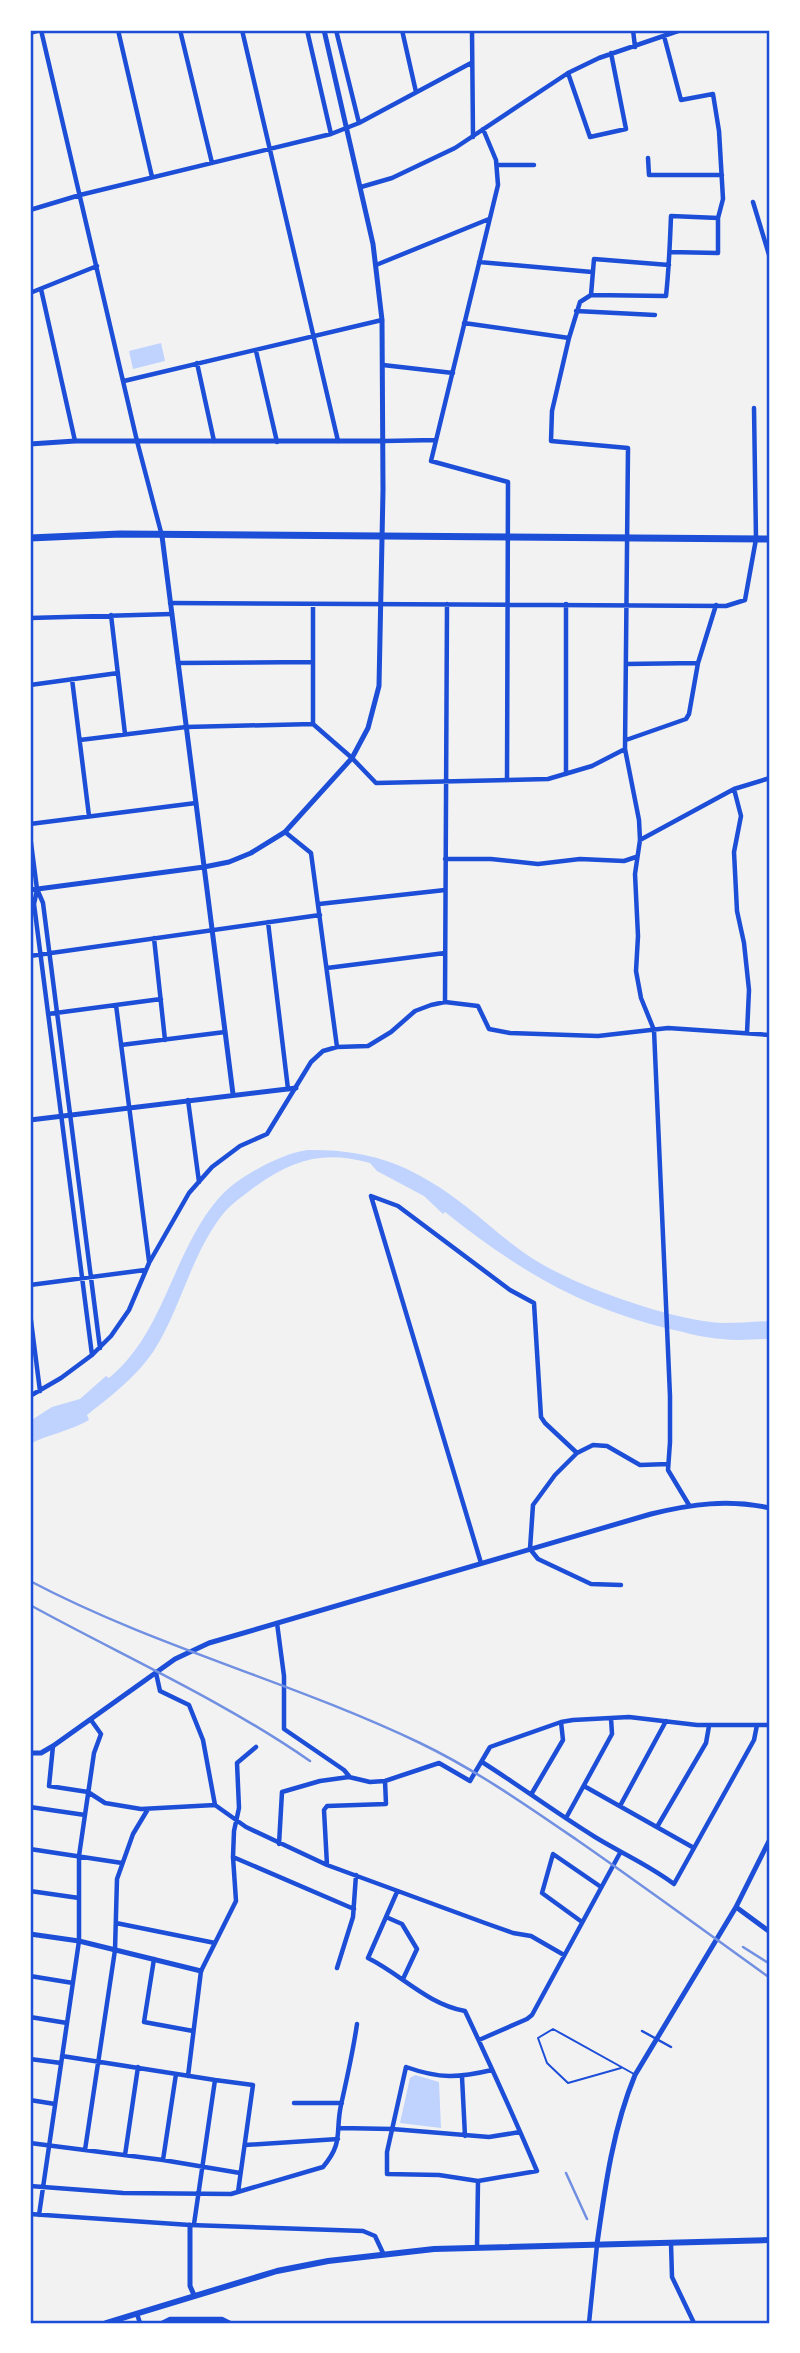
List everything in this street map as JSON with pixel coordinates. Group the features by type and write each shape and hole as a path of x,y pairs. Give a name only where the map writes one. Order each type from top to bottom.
{"highway":[{"path":"30,538 120,534 770,539"}],"main road":[{"path":"111,2323 277,2271 383,2253 770,2240"}],"street":[{"path":"30,33 41,30 137,441 162,536 233,1094"},
{"path":"118,30 152,177"},
{"path":"180,30 212,163"},
{"path":"242,30 338,442"},
{"path":"307,30 331,134"},
{"path":"33,890 204,867 229,862 251,853 285,832 352,758 368,728 379,686 382,603 382,320 376,265 361,187 324,30"},
{"path":"336,30 359,123"},
{"path":"402,30 416,92"},
{"path":"472,30 473,137"},
{"path":"633,30 635,47"},
{"path":"361,187 392,178 473,137 568,73 611,53 681,30"},
{"path":"664,36 681,100 713,94 719,131 723,199 718,218 718,253 670,252"},
{"path":"568,73 590,137 626,129 611,53"},
{"path":"30,209 331,134 359,123 471,63"},
{"path":"482,129 497,165 498,185 431,461 508,482 507,780"},
{"path":"648,158 649,175 722,175"},
{"path":"497,165 534,165"},
{"path":"753,202 770,258"},
{"path":"689,1505 668,1470 670,1442 654,1030 641,998 636,971 636,857 640,840 636,799 625,749 628,448 551,441 552,411 580,302 590,295 666,296 671,216 718,218"},
{"path":"376,265 490,219"},
{"path":"590,295 594,259 669,265"},
{"path":"479,262 592,272"},
{"path":"30,293 97,267"},
{"path":"41,289 75,441"},
{"path":"576,312 655,315"},
{"path":"124,381 382,320"},
{"path":"464,323 569,338"},
{"path":"256,351 277,442"},
{"path":"197,363 214,442"},
{"path":"383,365 453,373"},
{"path":"170,603 726,606 745,600 756,540 754,408"},
{"path":"30,444 75,441 436,440"},
{"path":"313,604 313,724"},
{"path":"445,1002 447,604"},
{"path":"566,604 566,774"},
{"path":"626,740 686,719 689,715 698,663 716,605"},
{"path":"30,618 172,614"},
{"path":"111,615 125,734"},
{"path":"178,663 312,662"},
{"path":"626,664 698,663"},
{"path":"30,685 118,673"},
{"path":"72,679 89,816"},
{"path":"80,740 186,727 313,724 376,783 548,779 592,766 625,749"},
{"path":"640,840 734,789 770,778"},
{"path":"734,789 741,816 734,852 737,911 744,943 749,990 747,1033"},
{"path":"30,824 196,803"},
{"path":"285,832 311,853 337,1046"},
{"path":"30,835 40,955 92,1355"},
{"path":"445,859 491,859 538,864 580,859 624,861 636,857"},
{"path":"33,890 43,903 100,1348"},
{"path":"319,904 445,890"},
{"path":"30,956 320,915"},
{"path":"268,922 288,1088"},
{"path":"154,938 165,1040"},
{"path":"327,968 445,953"},
{"path":"48,1014 161,999"},
{"path":"30,1396 100,1348 129,1310 149,1263 190,1193 212,1167 240,1146 267,1134 311,1062 323,1051 337,1046 368,1046 391,1032 415,1011 445,1002 478,1006 489,1029 510,1033 598,1036 693,1029 770,1035"},
{"path":"116,1005 149,1263"},
{"path":"121,1045 225,1032"},
{"path":"30,1120 296,1088"},
{"path":"188,1100 199,1182"},
{"path":"71,1193 80,1192"},
{"path":"481,1563 371,1196 398,1206 510,1290 534,1303 541,1417 577,1453"},
{"path":"30,1285 146,1270"},
{"path":"30,1313 40,1391"},
{"path":"621,1585 591,1584 538,1559 530,1549 533,1505 555,1475 577,1453 593,1445 607,1446 640,1465 668,1464"},
{"path":"30,1753 41,1753 53,1746 176,1659 209,1643 689,1505 730,1502 770,1507"},
{"path":"277,1623 284,1676 284,1729 344,1770 349,1777"},
{"path":"156,1673 160,1691 189,1706 198,1725 215,1805"},
{"path":"566,1818 612,1734 611,1717"},
{"path":"279,1844 282,1792 320,1781 349,1777 370,1782 385,1781 439,1763 470,1781 490,1746 561,1722 644,1717 709,1726 770,1725"},
{"path":"39,2215 79,1941 79,1856 96,1746 101,1734 91,1720"},
{"path":"620,1806 666,1720"},
{"path":"532,1793 563,1740 561,1722"},
{"path":"482,1762 620,1853 650,1866 674,1884 754,1740 757,1725"},
{"path":"657,1827 706,1743 709,1726"},
{"path":"53,1746 49,1786 88,1792 106,1803 148,1809 215,1805 237,1821 279,1844 327,1865 513,1933 531,1936 564,1955"},
{"path":"188,2076 201,1971 236,1901 233,1857 234,1831 239,1808 237,1763 256,1747"},
{"path":"327,1865 324,1810 327,1806 386,1804 385,1781"},
{"path":"584,1786 694,1848"},
{"path":"30,1807 85,1815"},
{"path":"85,2150 115,1950 117,1879 133,1834 148,1809"},
{"path":"589,2323 597,2244 614,2139 625,2099 635,2075 736,1907 770,1840"},
{"path":"30,1849 122,1863"},
{"path":"479,2040 532,2015 620,1853"},
{"path":"582,1922 542,1893 553,1854 601,1887"},
{"path":"233,1857 354,1909"},
{"path":"337,1968 354,1909 356,1875"},
{"path":"30,1891 79,1898"},
{"path":"397,1892 368,1958 425,1996 447,2008 465,2011 479,2040 537,2171 478,2181 439,2175 387,2174 387,2152 406,2067 442,2077 462,2077 492,2070"},
{"path":"736,1907 770,1932"},
{"path":"386,1916 402,1924 418,1949 403,1979"},
{"path":"116,1923 215,1942"},
{"path":"30,1934 79,1941 201,1971"},
{"path":"154,1959 144,2022 193,2031"},
{"path":"30,1976 73,1983"},
{"path":"30,2017 67,2023"},
{"path":"30,2186 123,2193 231,2194 323,2167 333,2155 338,2139 357,2024"},
{"path":"642,2031 671,2047"},
{"path":"62,2056 253,2084 238,2192"},
{"path":"30,2059 61,2063"},
{"path":"125,2155 138,2067"},
{"path":"163,2160 176,2074"},
{"path":"462,2077 465,2136"},
{"path":"194,2295 190,2286 192,2225 215,2080"},
{"path":"30,2100 55,2104"},
{"path":"294,2103 342,2104"},
{"path":"340,2128 392,2129 489,2137 520,2132"},
{"path":"245,2145 338,2139"},
{"path":"30,2143 240,2173"},
{"path":"477,2248 478,2181"},
{"path":"30,2214 192,2225 363,2231 375,2236 383,2253"},
{"path":"671,2242 672,2277 694,2323"},
{"path":"137,2314 140,2323"},
{"path":"162,2323 170,2319 222,2319 230,2323"}],"lane":[{"path":"621,2068 568,2083 547,2063 538,2038 553,2029 618,2063 621,2068 635,2075"}],"water":[{"path":"161,343 165,361 133,369 129,351"},
{"path":"307,1150 353,1153 393,1163 412,1171 449,1194 521,1251 558,1273 629,1302 679,1316 722,1323 770,1321 770,1339 734,1340 703,1336 607,1310 524,1269 445,1212 443,1214 424,1196 377,1171 370,1163 324,1157 296,1163 283,1169 230,1206 202,1246 163,1335 147,1361 123,1386 87,1415 89,1420 30,1444 30,1421 52,1407 80,1399 106,1376 109,1378 128,1359 156,1315 189,1243 218,1199 238,1181 261,1167"},
{"path":"415,2075 439,2082 441,2128 400,2123 410,2078"}],"railway":[{"path":"30,1581 126,1626 323,1701 441,1753 539,1814 770,1978"},
{"path":"30,1605 207,1698 310,1761"},
{"path":"743,1947 770,1964"},
{"path":"566,2173 587,2219"}]}
